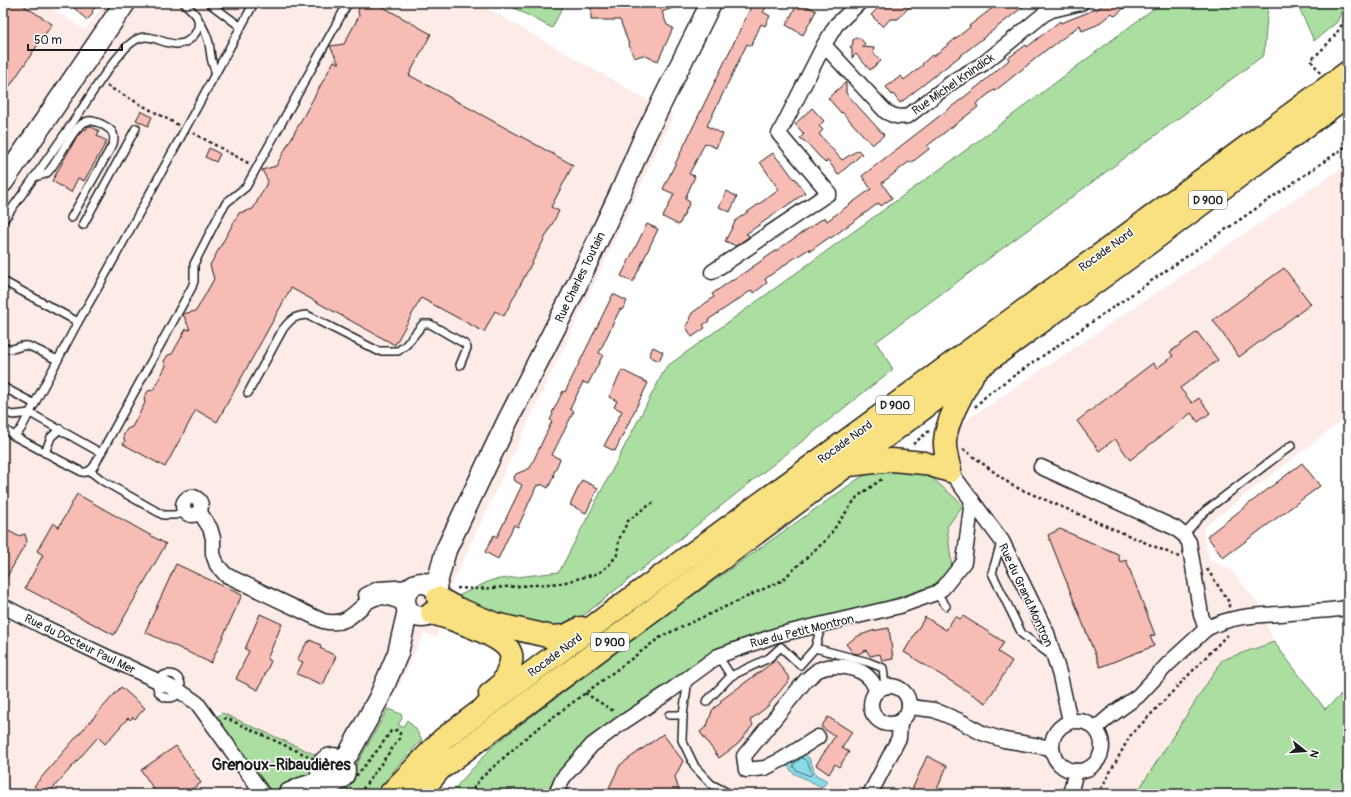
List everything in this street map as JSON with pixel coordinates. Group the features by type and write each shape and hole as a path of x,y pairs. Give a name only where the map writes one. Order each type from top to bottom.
{"main road":[{"name":"Rocade Nord","path":"390,794 443,739 611,613 1348,72"},
{"name":"Rocade Nord","path":"419,794 440,770 489,732 975,370 1348,95"},
{"path":"849,465 892,460 924,463 950,471 945,441 953,439 961,396 975,370"},
{"path":"422,600 456,608 495,624 552,638 565,636 611,613"},
{"path":"422,600 451,619 503,642 510,651 512,661 504,684 465,714 443,739"},
{"name":"Rocade Nord","path":"437,794 454,770 489,732"}],"street":[{"path":"5,174 125,3"},
{"name":"Rue Charles Toutain","path":"331,775 349,753 379,698 422,600 508,420 571,297 622,189 643,140 711,3"},
{"path":"712,272 829,193 779,134 824,45 836,25 859,3"},
{"name":"Rue Michel Knindick","path":"824,45 886,112 894,116 908,116 955,80 983,64 1044,14 1052,10 1081,3"},
{"path":"1041,466 1152,516 1175,528 1184,535 1189,542 1201,615 1206,629"},
{"path":"950,471 972,500"},
{"name":"Rue du Grand Montron","path":"972,500 1002,540 1046,633 1054,657 1070,721"},
{"name":"Rue du Petit Montron","path":"556,794 563,778 592,745 718,656 777,635 854,618 900,606 936,594 943,588 964,562 972,500"},
{"path":"192,511 210,528 213,554 217,565 226,575 328,623 348,619 354,614 360,602 368,593 378,589 422,600"},
{"name":"Rue du Docteur Paul Mer","path":"3,606 158,681 180,692 197,703 263,794"},
{"path":"1096,728 1138,696 1168,664 1206,629 1229,615 1266,615 1340,609 1348,607"},
{"path":"818,737 783,759 765,768 746,770 744,756 801,686 818,671 832,666 845,667 858,671 881,688"},
{"path":"892,685 903,690 910,700 910,707 905,718 900,722 888,724 877,719 873,714 871,702 873,696 881,688 892,685"},
{"path":"910,707 934,710 958,720 982,733 1004,740 1052,748"},
{"path":"1077,720 1084,721 1096,728 1101,735 1102,752 1098,760 1092,766 1085,770 1069,770 1057,761 1052,748 1053,739 1056,731 1062,725 1070,721 1077,720"},
{"path":"870,794 898,738 900,722"},
{"path":"1070,794 1076,771"},
{"path":"288,794 331,775"}],"lane":[{"path":"184,3 194,12 205,31 209,44 211,61 216,72"},
{"path":"209,3 241,27"},
{"path":"14,436 21,429 30,413 78,322 254,3"},
{"path":"3,428 14,436 82,472 86,473 90,471 192,287 194,281 194,264 222,209 227,202 246,188 348,3"},
{"path":"3,221 72,124 99,82 130,44 140,38 151,37 173,44 180,44 191,39 198,30 198,19"},
{"path":"34,177 48,173 75,131 82,123 95,121 114,134 113,144 71,218"},
{"path":"82,225 136,128"},
{"path":"3,281 78,322"},
{"path":"248,393 283,329 290,320 298,316 307,315 378,351 398,351 406,345 423,324 430,324 465,344 467,348 460,365"},
{"path":"3,347 7,350 26,346 58,360"},
{"path":"3,387 34,404"},
{"path":"3,412 13,414 30,413 101,453"},
{"path":"45,453 51,438 60,429"},
{"path":"1184,535 1205,511 1292,445"},
{"path":"90,471 103,481 163,515 176,515 192,511"},
{"path":"1002,540 992,573 1022,634 1054,657"},
{"path":"936,594 946,606"},
{"path":"706,702 731,676 769,658 781,647 800,665 815,648 822,624"},
{"path":"815,648 868,662 883,668 881,688"},
{"path":"718,656 731,676"},
{"path":"688,677 682,740 695,767 711,784 730,794"},
{"path":"669,715 684,715"}],"path":[{"path":"1321,74 1311,60 1333,40 1341,29 1348,13"},
{"path":"973,410 989,393 1348,145"},
{"path":"470,794 480,779 529,735 662,636 781,582 826,540 857,497 895,468 898,461 907,449 935,426 1013,486 1192,563 1206,567 1229,602 1230,632 1130,736 1098,794"},
{"path":"422,600 443,588 478,589 562,583 599,573 609,565 617,555 620,539 628,521 655,502"},
{"path":"585,693 628,719"},
{"path":"213,724 226,718 331,775 352,781 391,731 397,730 400,733 399,739 359,794"}],"shaded area":[{"path":"3,3 44,3 85,30 105,3 478,3 674,115 453,581 447,597 437,637 424,633 388,709 353,771 209,707 198,714 255,794 3,794"},
{"path":"1348,164 1348,416 1203,528 1209,560 1230,569 1258,603 1274,642 1222,660 1136,794 551,794 555,783 579,747 703,657 736,641 952,568 947,527 963,505 925,472 931,444"}],"green space":[{"path":"511,3 565,3 552,28 510,6"},
{"path":"1161,3 1268,3 1264,55 876,342 893,369 564,631 486,617 458,596 492,580 559,572 666,367 954,159"},
{"path":"1297,3 1345,3 1337,22 1314,41"},
{"path":"878,468 925,472 963,505 947,527 952,568 937,585 859,610 736,641 703,657 579,747 555,783 551,794 451,794 495,744 675,608 858,479"},
{"path":"1274,642 1325,709 1348,689 1348,794 1136,794 1222,660"},
{"path":"388,709 401,714 402,718 398,725 403,727 407,720 415,728 422,740 396,768 377,794 302,794 318,788 335,787 345,782 353,771"},
{"path":"222,713 316,755 311,763 316,780 291,785 276,794 270,794 215,718"}],"water":[{"path":"802,752 809,758 816,775 826,780 827,782 822,787 793,773 786,764"}],"building":[{"path":"3,3 20,3 52,24 3,96"},
{"path":"69,3 100,3 92,11 93,14 87,20"},
{"path":"376,3 431,34 409,75 573,165 551,207 559,211 504,316 495,311 484,332 421,298 395,345 291,288 217,422 196,410 165,467 123,444 125,441 123,436 127,429 132,427 145,403 144,398 148,391 153,390 166,366 164,361 168,355 172,354 186,329 190,330 183,314 196,311 214,279 210,265 239,213 253,209 268,181 262,170 276,166 334,61 339,64 330,46 344,44 359,16 358,11 361,4"},
{"path":"591,3 683,4 662,12 667,25 673,28 658,61 643,55 634,58 620,20 591,20"},
{"path":"753,3 769,3 763,12 770,16 765,26 761,24 751,46 747,44 707,126 723,134 716,148 705,143 689,174 695,176 685,199 690,202 679,225 663,217 674,194 663,189"},
{"path":"798,3 802,3 816,11 803,35 786,25"},
{"path":"883,3 913,3 898,19 890,19 883,27 871,15"},
{"path":"999,3 1028,3 900,103 893,94 892,95 886,87 901,76 904,80 923,65 922,64 932,55 934,56"},
{"path":"1104,3 1130,3 1115,16 1112,13 1097,25 1082,31 1080,25 1050,47 995,91 994,90 976,104 978,107 927,146 929,149 911,163 910,161 882,183 892,198 881,206 879,203 831,238 830,237 810,251 809,249 790,261 765,279 767,283 754,293 752,290 708,320 709,321 703,325 705,328 692,337 686,327 688,322 691,320 689,319 692,313 714,297 712,294 825,217 827,221 871,189 862,176 977,87 1009,60 1008,58 1026,45 1027,47 1060,21 1061,23 1089,12 1094,8 1097,10"},
{"path":"860,38 865,44 862,47 874,48 873,52 881,61 870,70 856,54 852,58 852,50 850,46 852,47 853,40"},
{"path":"846,82 846,93 884,135 872,145 828,98"},
{"path":"812,108 824,121 819,126 823,130 819,134 842,160 858,150 862,154 838,175 828,160 825,163 808,144 800,138 804,134 795,124"},
{"path":"141,111 152,117 148,126 136,120"},
{"path":"88,126 99,131 97,136 107,141 84,181 78,178 71,192 52,181 76,138 84,129 86,130"},
{"path":"209,148 220,154 216,162 205,157"},
{"path":"773,153 794,179 795,178 805,193 746,234 750,236 736,246 725,241 736,220 779,190 760,162"},
{"path":"727,191 737,197 730,212 719,207"},
{"path":"647,224 658,229 633,282 621,276"},
{"path":"1284,268 1311,304 1239,357 1213,320"},
{"path":"613,294 627,301 622,310 620,309 599,353 603,355 588,384 583,382 570,409 574,411 552,455 560,459 553,475 554,476 548,488 541,484 540,486 537,485 518,527 514,525 498,559 485,552 494,535 497,537 522,485 515,481 514,477 516,474 530,468 552,421 550,420 553,414 552,413 563,391 565,392"},
{"path":"1197,332 1218,360 1180,388 1192,403 1199,398 1210,413 1198,422 1191,413 1130,460 1115,439 1099,451 1077,421 1153,363 1157,368 1173,356 1170,352"},
{"path":"653,347 663,352 659,361 649,356"},
{"path":"622,370 648,383 615,451 604,446 622,411 614,407 617,401 609,397"},
{"path":"1302,463 1320,486 1223,558 1207,536"},
{"path":"582,480 598,488 586,513 570,505"},
{"path":"77,494 166,544 114,635 25,588 43,555 37,551 53,523 59,527"},
{"path":"3,528 18,536 25,534 27,541 3,584"},
{"path":"1060,529 1118,554 1120,562 1126,560 1155,635 1150,636 1154,646 1100,667 1048,535"},
{"path":"176,564 242,595 211,663 145,632"},
{"path":"260,614 282,624 267,659 271,661 258,690 236,679 249,651 245,649"},
{"path":"955,616 960,619 963,616 1004,642 998,652 1012,661 986,703 904,652 925,617 946,630"},
{"path":"889,628 893,659 882,661 880,654 870,656 866,650 858,654 853,653 846,644 858,636 872,631"},
{"path":"310,640 321,645 320,648 336,656 323,685 297,674 303,662 297,660 307,642"},
{"path":"776,660 790,679 767,707 750,720 753,725 738,744 719,758 700,732 707,726 712,711 721,703 720,701"},
{"path":"121,687 145,708 135,719 133,717 130,720 128,718 105,744 98,737 48,794 43,794 34,786"},
{"path":"828,717 852,732 842,748 849,752 839,767 835,764 829,774 816,765 835,736 821,727"},
{"path":"663,734 683,761 675,777 680,794 606,794 620,765"},
{"path":"176,746 201,783 184,794 157,794 141,770"},
{"path":"927,756 947,766 935,794 910,794"}],"district":[{"name":"Grenoux-Ribaudières","path":"281,764"}]}
